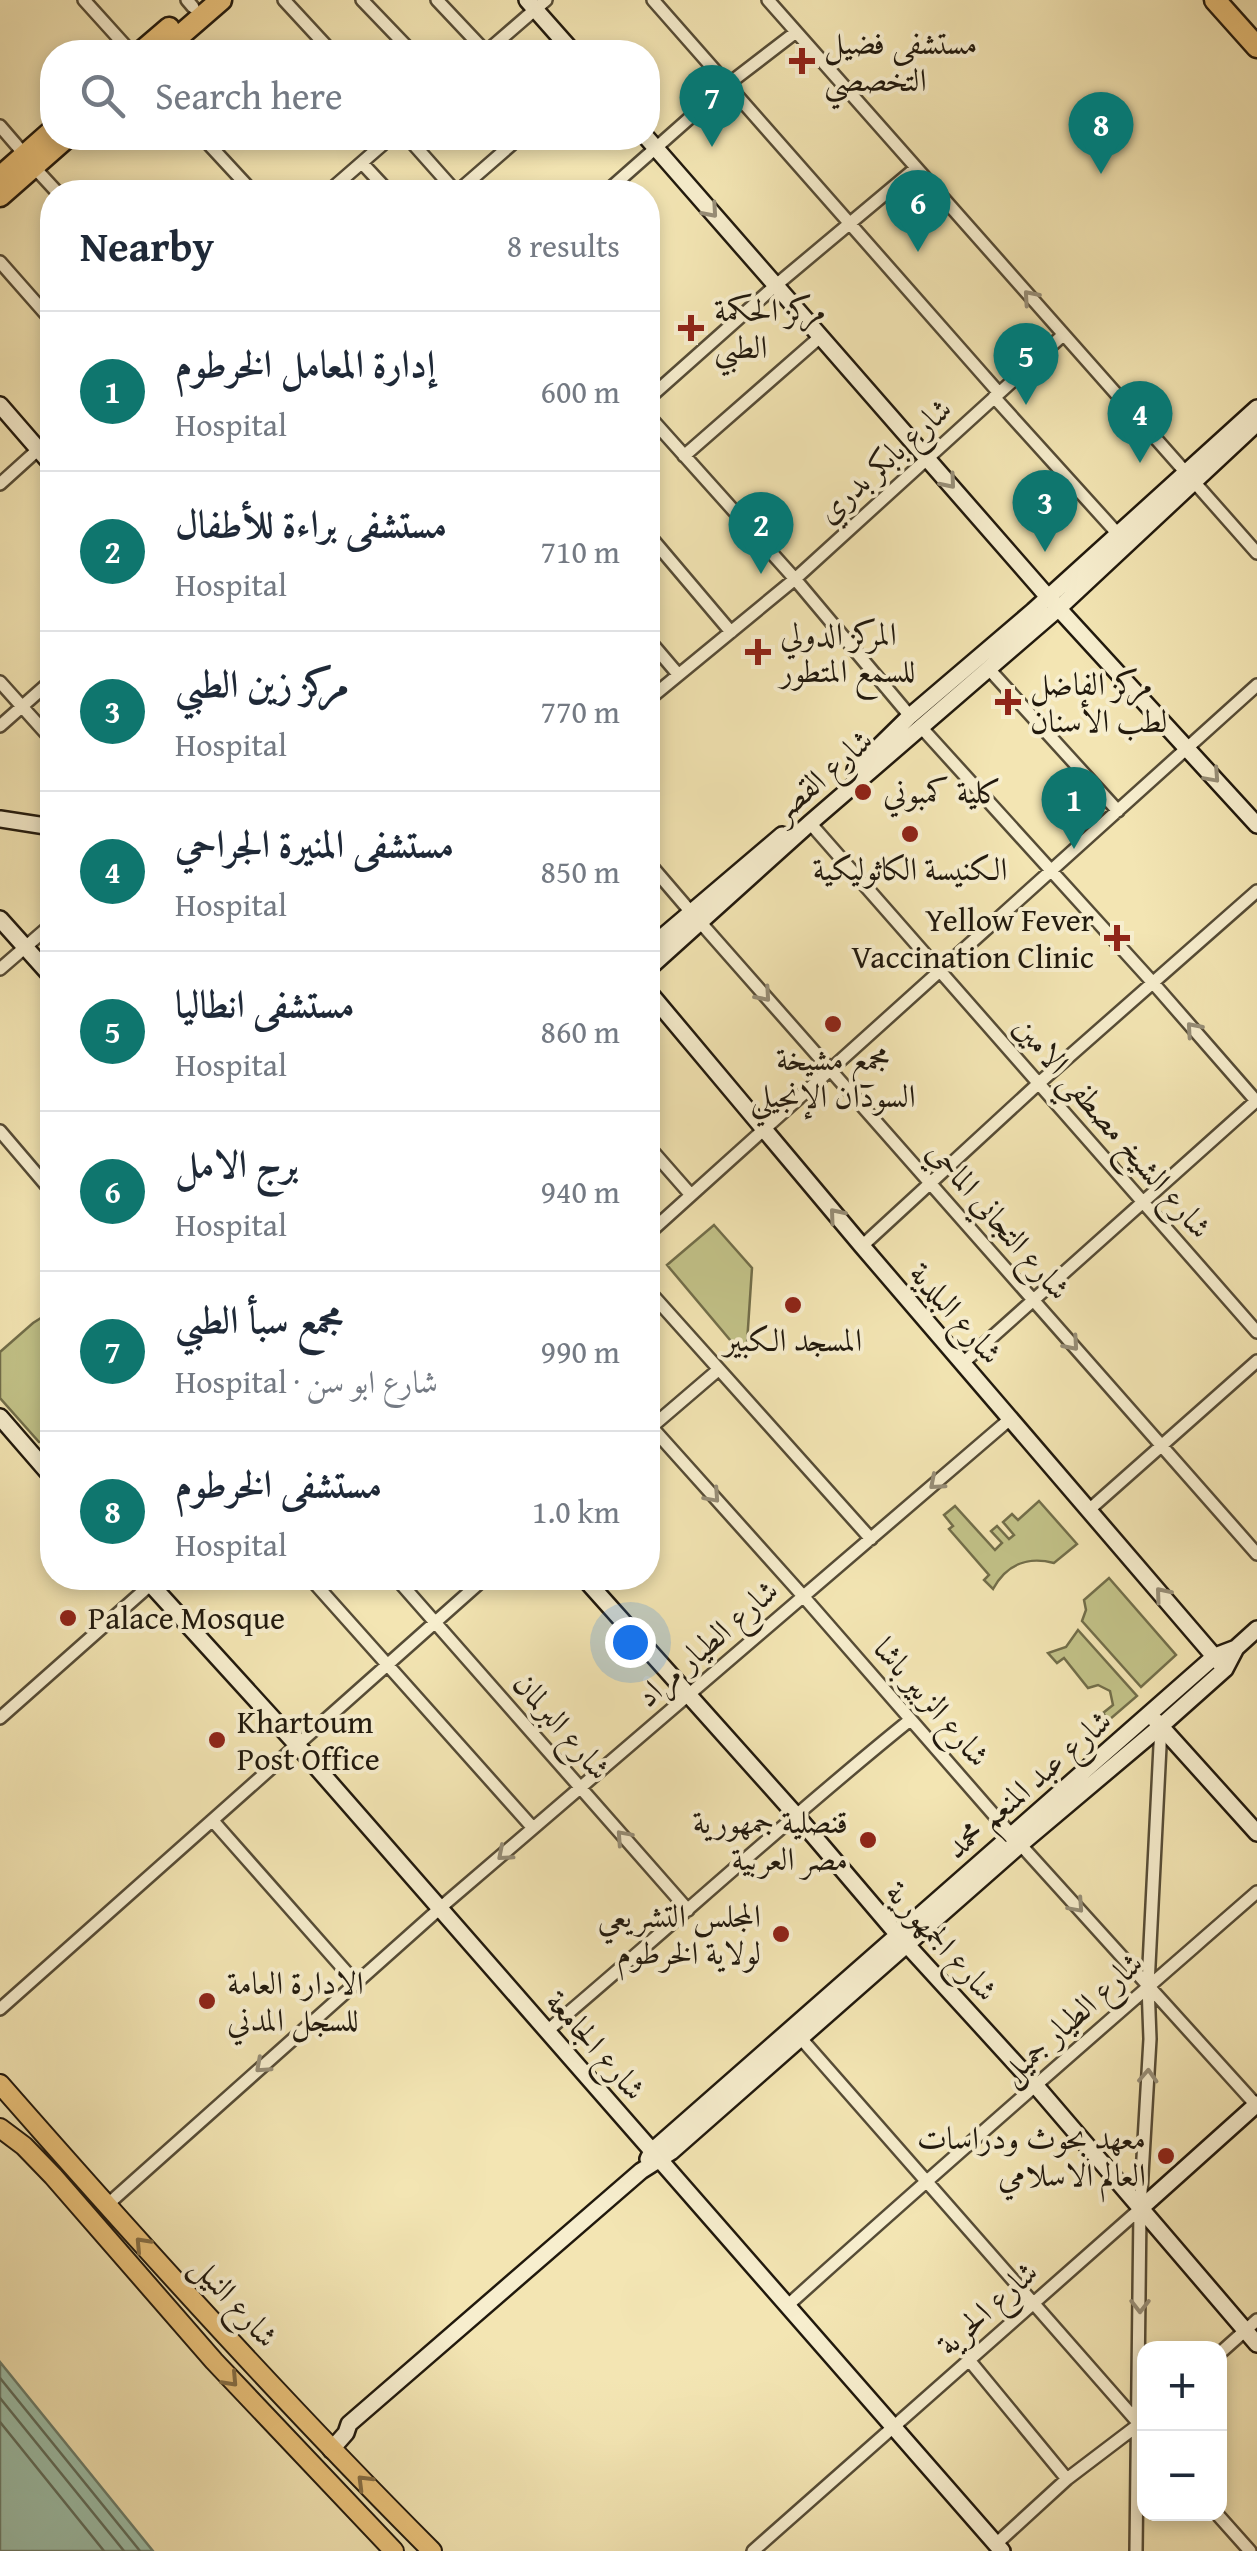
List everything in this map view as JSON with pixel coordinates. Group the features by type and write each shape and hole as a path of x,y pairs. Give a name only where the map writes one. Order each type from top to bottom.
{"highway":[{"path":"175,40 221,0"},
{"path":"1215,0 1257,47"},
{"path":"1228,0 1257,33"},
{"path":"154,40 194,2"},
{"path":"0,196 40,147"},
{"path":"0,178 47,150"}],"main road":[{"path":"536,3 564,40"},
{"path":"658,150 1054,602 1257,825"},
{"path":"0,405 39,450"},
{"name":"شارع القصر","path":"660,956 695,916 866,760 988,668 1257,408"},
{"name":"شارع القصر","path":"660,941 810,823 977,661 1054,602 1117,533 1257,423"},
{"path":"0,819 40,824"},
{"path":"0,919 40,964"},
{"name":"شارع البلدية","path":"660,1005 1220,1662"},
{"path":"0,1417 40,1462"},
{"name":"شارع الجامعة","path":"161,1590 999,2548"},
{"name":"شارع الجمهورية","path":"595,1590 902,1940 1036,2086 1140,2209 1251,2325 1257,2344"},
{"name":"شارع عبد المنعم محمد","path":"326,2445 340,2440 350,2424 1257,1629"},
{"path":"1156,1720 1257,1833"},
{"name":"شارع النيل","path":"0,2084 230,2342 432,2551"},
{"path":"0,2100 28,2116"},
{"name":"شارع الحرية","path":"1140,2209 1257,2105"},
{"name":"شارع النيل","path":"0,2128 53,2176 206,2353 394,2551"},
{"path":"206,2353 206,2345 213,2338 230,2342"}],"street":[{"path":"84,0 120,40"},
{"path":"284,0 321,40"},
{"path":"362,0 400,40"},
{"path":"437,0 475,40"},
{"path":"652,0 1117,533"},
{"path":"768,0 1257,553"},
{"path":"498,40 536,3"},
{"path":"660,137 796,32"},
{"path":"0,126 46,180"},
{"path":"213,150 241,180"},
{"path":"342,180 377,150"},
{"path":"419,150 445,180"},
{"path":"470,180 505,150"},
{"path":"617,180 645,150"},
{"path":"362,163 377,180"},
{"path":"660,388 916,168"},
{"path":"0,262 40,307"},
{"name":"شارع بابكر بدري","path":"660,689 795,579 1063,335"},
{"path":"684,456 820,337"},
{"path":"660,429 915,721 1257,1101 963,1363"},
{"path":"0,484 39,450"},
{"path":"660,548 731,632"},
{"path":"660,653 677,673"},
{"path":"988,668 1118,811"},
{"path":"0,682 40,727"},
{"path":"660,1223 1257,684"},
{"path":"0,726 40,691"},
{"name":"شارع الشيخ مصطفي الامين","path":"810,823 1257,1332"},
{"name":"شارع التجاني الماحي","path":"660,876 1257,1554"},
{"path":"862,1246 1257,891"},
{"path":"0,969 40,935"},
{"path":"0,1132 40,1178"},
{"path":"660,1160 691,1195"},
{"path":"660,1304 871,1539"},
{"path":"1090,1509 1257,1360"},
{"path":"660,1418 718,1370"},
{"name":"شارع الطيار مراد","path":"106,2205 533,1828 1010,1419"},
{"name":"شارع الزبير باشا","path":"660,1439 1257,2105"},
{"path":"0,1718 141,1590"},
{"path":"321,1590 533,1828"},
{"name":"شارع البرلمان","path":"407,1590 688,1910"},
{"path":"0,2009 471,1590"},
{"path":"546,2031 794,1814 910,1720"},
{"path":"1142,2341 1140,2209 1150,2039 1148,1985 1156,1720"},
{"path":"213,1820 356,1983"},
{"name":"شارع الطيار جميل","path":"787,2306 1257,1892"},
{"path":"796,2034 1032,2304 1137,2418"},
{"name":"شارع الحرية","path":"752,2551 1140,2209"},
{"path":"1227,2347 1251,2325"},
{"path":"969,2360 1068,2479"},
{"path":"999,2548 1068,2479 1137,2428"},
{"path":"1136,2551 1143,2431"},
{"path":"1223,2521 1250,2551"}],"green space":[{"path":"714,1225 752,1268 747,1343 736,1347 667,1265"},
{"path":"40,1319 40,1442 0,1398 0,1352"},
{"path":"1039,1501 1077,1544 1054,1563 1018,1564 993,1589 984,1580 989,1575 949,1529 953,1526 944,1515 955,1506 995,1550 1002,1543 991,1531 997,1526 1009,1539 1014,1535 1003,1522 1012,1514 1018,1520"},
{"path":"1109,1578 1176,1655 1141,1687 1082,1621 1084,1600"},
{"path":"1078,1630 1137,1696 1109,1720 1103,1713 1113,1705 1110,1691 1098,1685 1088,1688 1064,1658 1057,1663 1048,1653 1066,1647"}],"water":[{"path":"0,2362 153,2551 0,2551"}],"place":[{"name":"مستشفى فضيل التخصصي","path":"802,61"},
{"name":"مجمع سبأ الطبي","path":"712,147"},
{"name":"مستشفى الخرطوم","path":"1101,174"},
{"name":"برج الامل","path":"918,252"},
{"name":"مركز الحكمة الطبي","path":"691,328"},
{"name":"مستشفى انطاليا","path":"1026,405"},
{"name":"مستشفى المنيرة الجراحي","path":"1140,463"},
{"name":"مركز زين الطبي","path":"1045,552"},
{"name":"مستشفى براءة للأطفال","path":"761,574"},
{"name":"المركز الدولي للسمع المتطور","path":"758,652"},
{"name":"مركز الفاضل لطب الأسنان","path":"1008,702"},
{"name":"كلية كمبوني","path":"863,792"},
{"name":"الكنيسة الكاثوليكية","path":"910,834"},
{"name":"إدارة المعامل الخرطوم","path":"1074,849"},
{"name":"Yellow Fever Vaccination Clinic","path":"1117,938"},
{"name":"مجمع مشيخة السودان الإنجيلي","path":"833,1024"},
{"name":"المسجد الكبير","path":"793,1305"},
{"name":"Palace Mosque","path":"68,1618"},
{"name":"Khartoum Post Office","path":"217,1740"},
{"name":"قنصلية جمهورية مصر العربية","path":"868,1840"},
{"name":"المجلس التشريعي لولاية الخرطوم","path":"781,1934"},
{"name":"الادارة العامة للسجل المدني","path":"207,2001"},
{"name":"معهد بحوث ودراسات العالم الاسلامي","path":"1166,2156"}]}
